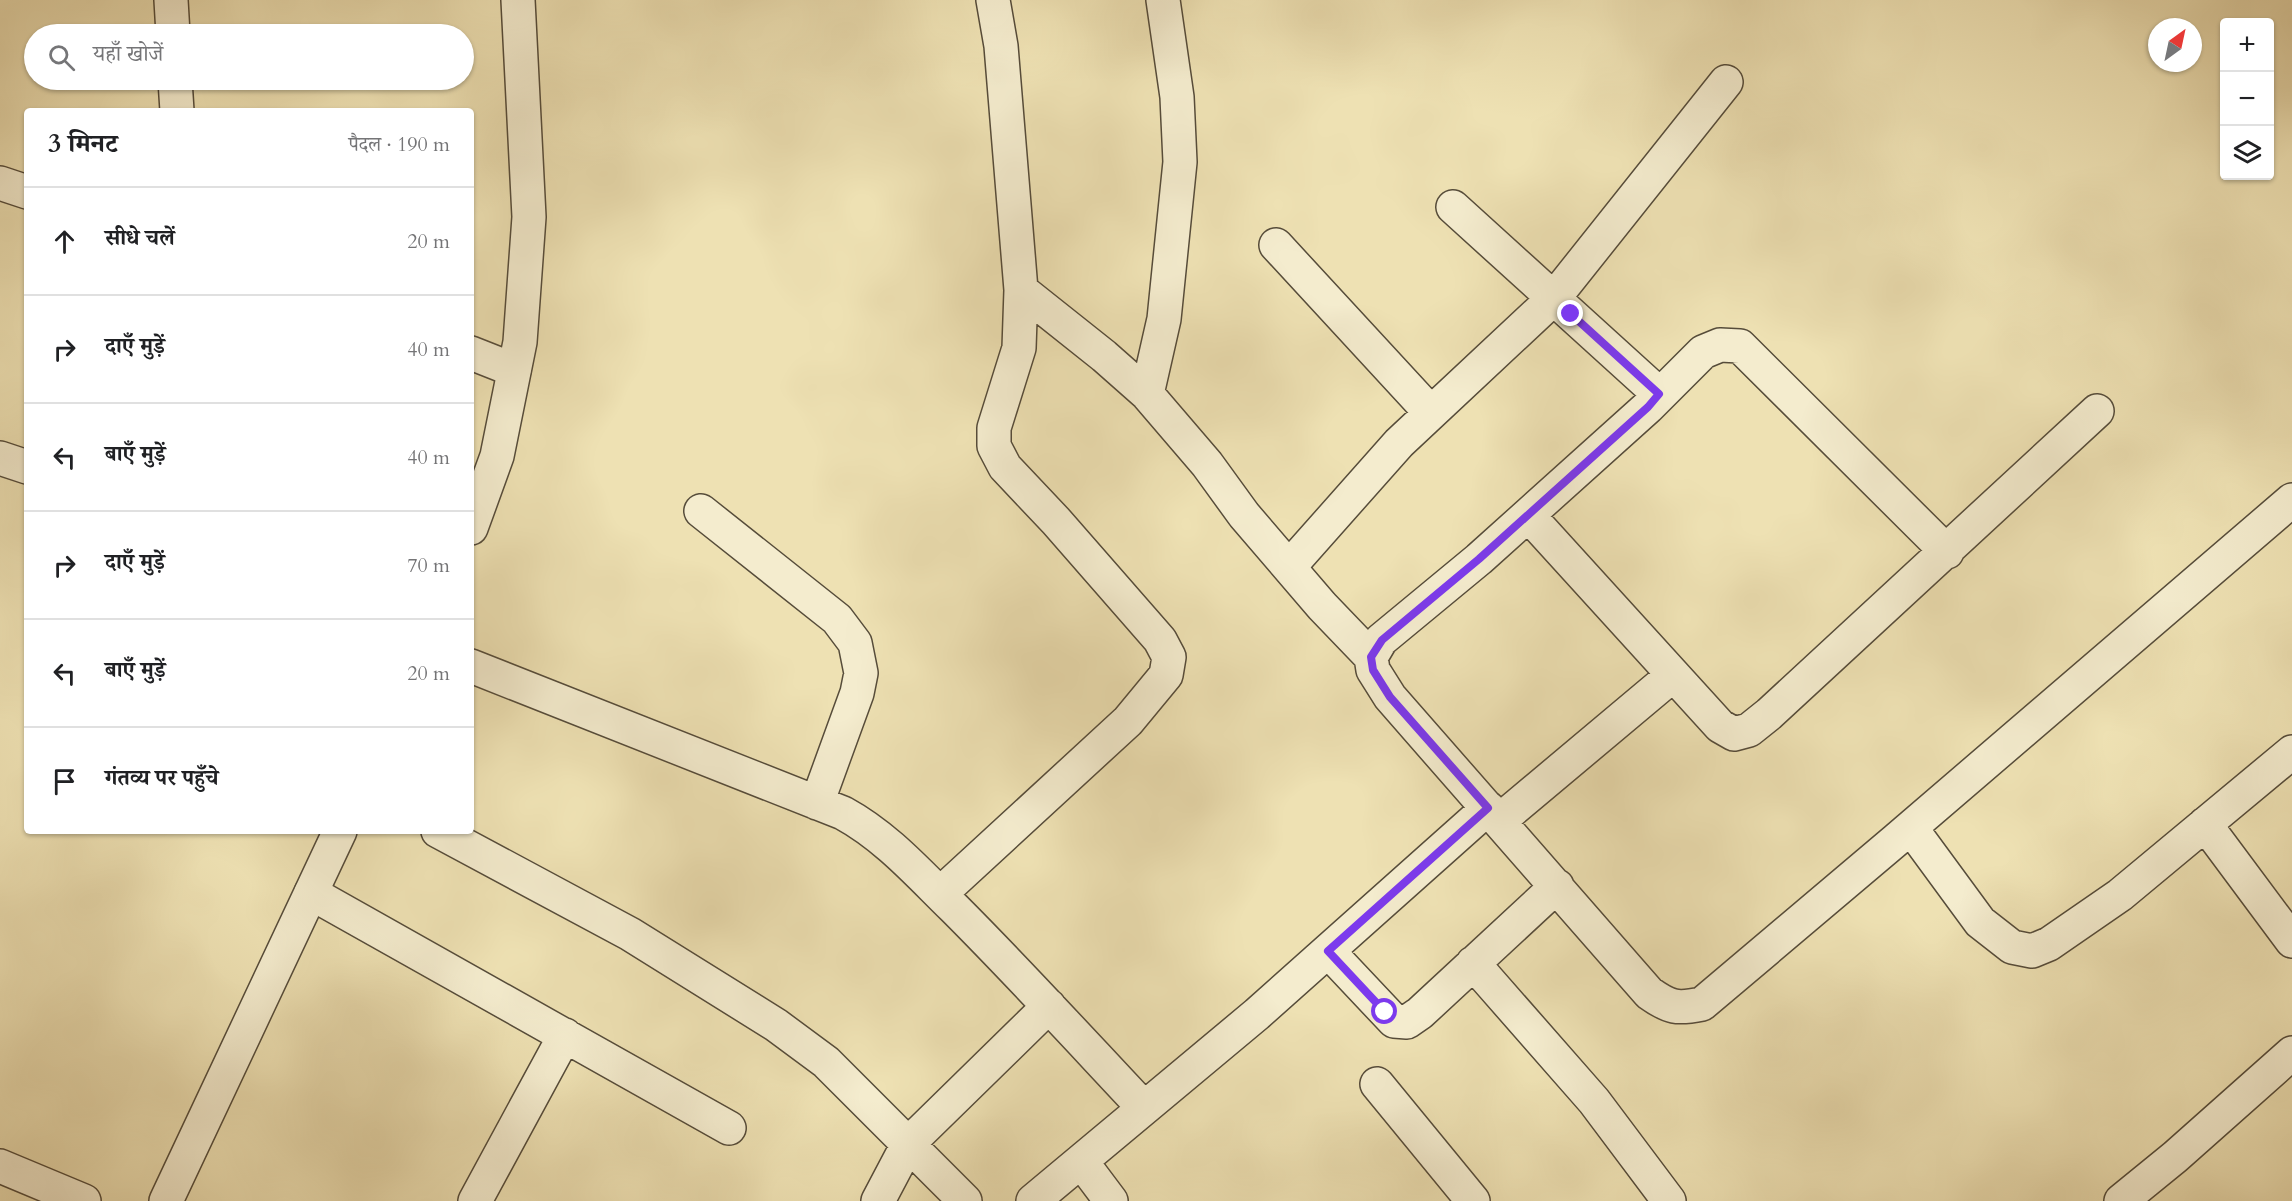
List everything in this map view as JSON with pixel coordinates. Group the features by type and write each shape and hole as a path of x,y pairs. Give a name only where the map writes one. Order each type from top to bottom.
{"street":[{"path":"171,0 172,24"},
{"path":"474,520 497,456 520,342 529,217 518,0"},
{"path":"940,894 1128,721 1166,675 1169,657 1152,632 1056,521 1005,467 994,446 994,428 1019,348 1022,290 1002,58 993,0"},
{"path":"1148,394 1164,319 1179,162 1177,97 1163,0"},
{"path":"1289,567 1399,442 1554,298 1726,82"},
{"path":"176,90 177,108"},
{"path":"0,183 24,191"},
{"path":"1453,207 1659,394"},
{"path":"1276,245 1431,413"},
{"path":"1022,290 1148,394 1207,464 1244,515 1371,657 1373,670 1390,697 1649,993 1665,1004 1680,1008 1702,1004 1911,828 2292,500"},
{"path":"1371,657 1382,640 1479,559 1648,407 1703,352 1720,345 1740,346 1947,552"},
{"path":"474,355 514,370"},
{"path":"1528,515 1720,726 1734,734 1749,730 1769,714 2097,411"},
{"path":"0,458 24,466"},
{"path":"701,511 837,620 855,643 861,673 817,803"},
{"path":"474,667 843,813 865,825 895,850 1005,959 1144,1108"},
{"path":"1033,1201 1257,1014 1328,951 1494,814 1674,675"},
{"path":"1911,828 1980,922 2012,947 2032,951 2049,944 2120,895 2292,752"},
{"path":"2205,824 2292,941"},
{"path":"166,1201 339,834"},
{"path":"444,834 630,934 776,1025 826,1062 965,1201"},
{"path":"1328,951 1394,1021 1407,1022 1420,1013 1557,886"},
{"path":"311,893 729,1128"},
{"path":"1473,963 1594,1101 1669,1201"},
{"path":"878,1201 908,1144 1049,1006"},
{"path":"475,1201 565,1035"},
{"path":"2121,1201 2175,1157 2292,1053"},
{"path":"1377,1084 1473,1201"},
{"path":"1081,1161 1111,1201"},
{"path":"0,1166 84,1201"}],"route":[{"path":"1385,1012 1328,951 1488,808 1390,697 1373,670 1371,657 1382,640 1479,559 1648,407 1659,394 1571,314"}]}
